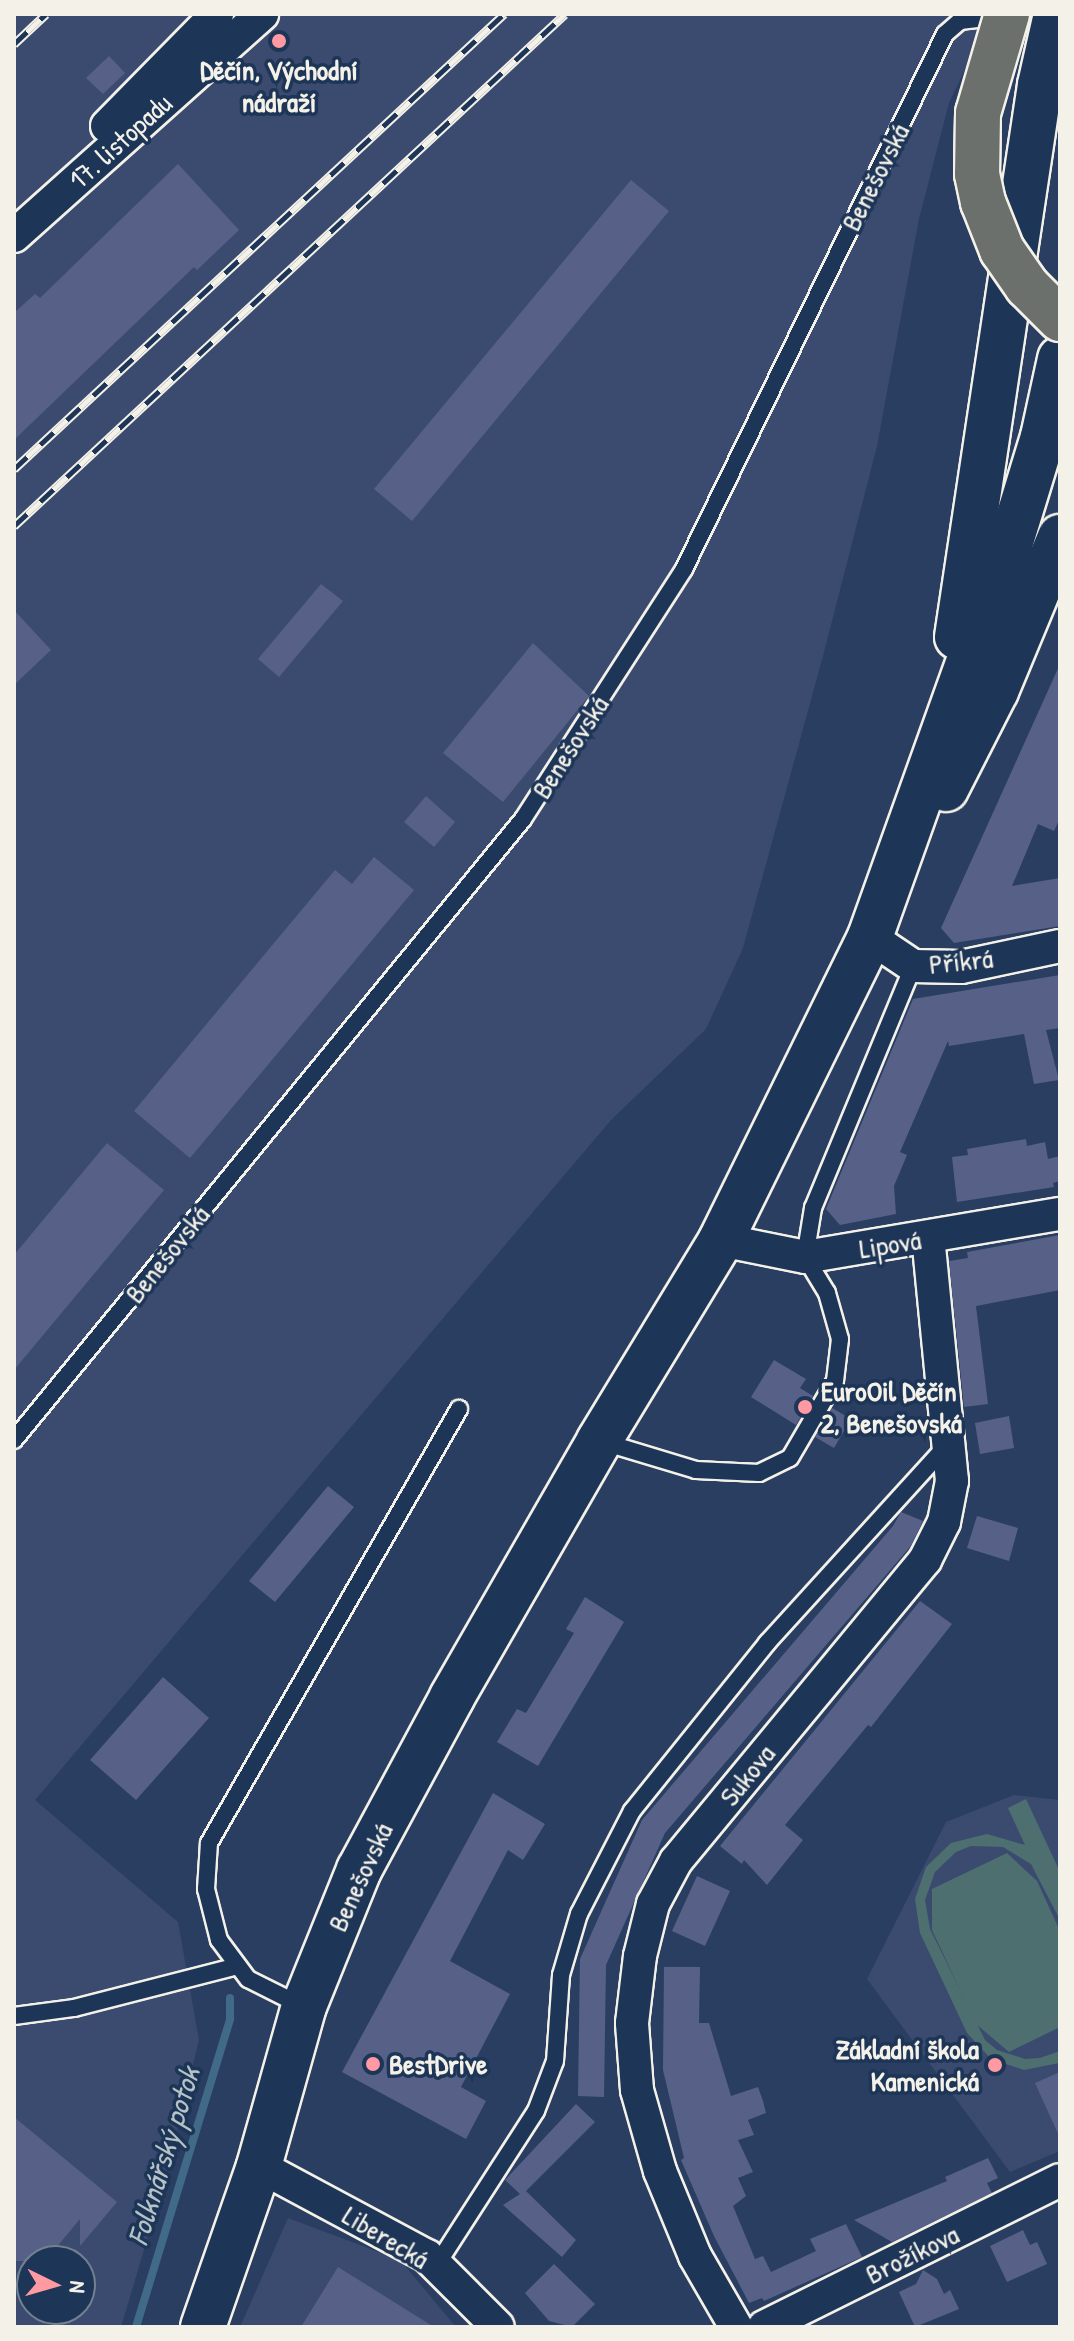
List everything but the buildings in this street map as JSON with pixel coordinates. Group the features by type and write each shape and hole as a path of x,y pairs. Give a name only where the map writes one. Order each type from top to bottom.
{"main road":[{"path":"1007,14 978,113 977,174 983,202 1002,250 1027,286 1060,319"},
{"name":"Benešovská","path":"944,726 1040,85 1056,14"},
{"name":"Benešovská","path":"203,2327 259,2166 304,2006 359,1870 452,1697 599,1441 721,1240 870,937 1006,558 1043,437 1060,359"},
{"path":"870,937 996,691 1060,537"}],"street":[{"path":"14,221 217,14"},
{"name":"17. listopadu","path":"14,236 262,14"},
{"name":"Příkrá","path":"870,937 913,966 961,967 1060,946"},
{"name":"Lipová","path":"721,1240 805,1257 1060,1214"},
{"name":"Sukova","path":"736,2327 695,2256 660,2171 637,2090 632,2023 640,1956 653,1904 676,1861 925,1560 944,1522 952,1481 928,1238"},
{"name":"Liberecká","path":"259,2166 427,2256 498,2327"},
{"name":"Brožíkova","path":"764,2327 1060,2180"}],"lane":[{"name":"Benešovská","path":"14,1440 523,819 684,569 945,34 960,21 1021,14"},
{"path":"599,1441 696,1470 759,1473 790,1458 835,1381 840,1339 827,1293 805,1257 813,1208 913,966"},
{"path":"304,2006 248,1979 219,1940 206,1889 209,1843 459,1409"},
{"path":"436,2266 536,2111 555,2061 561,1975 579,1914 632,1811 767,1643 948,1443"},
{"path":"14,2016 74,2008 238,1966"}],"shaded area":[{"path":"14,14 991,14 949,103 919,219 877,446 823,656 743,948 706,1029 611,1120 35,1800 178,1922 199,2040 163,2186 121,2327 14,2327"},
{"name":"Základní škola Kamenická","path":"1014,1795 1060,1800 1060,2151 1010,2172 867,1979 946,1822"},
{"path":"288,2218 400,2260 456,2327 240,2327"}],"green space":[{"path":"1026,1799 1060,1872 1060,1920 1031,1864 1003,1847 971,1846 956,1852 935,1872 925,1900 930,1929 985,2040 997,2050 1025,2059 1060,2051 1059,2063 1024,2070 991,2059 967,2033 920,1933 915,1899 926,1867 951,1843 987,1834 1025,1845 1008,1808"},
{"path":"1007,1853 1037,1881 1060,1931 1060,2027 1009,2052 976,2024 932,1930 932,1889"}],"waterway":[{"name":"Folknářský potok","path":"136,2327 230,2019 230,1998"}],"railway":[{"path":"14,44 46,14"},
{"path":"14,469 504,14"},
{"path":"14,526 565,14"}],"place":[{"name":"Děčín, Východní nádraží","path":"279,41"},
{"name":"EuroOil Děčín 2, Benešovská","path":"805,1407"},
{"name":"BestDrive","path":"373,2064"},
{"name":"Základní škola Kamenická","path":"995,2065"}]}
